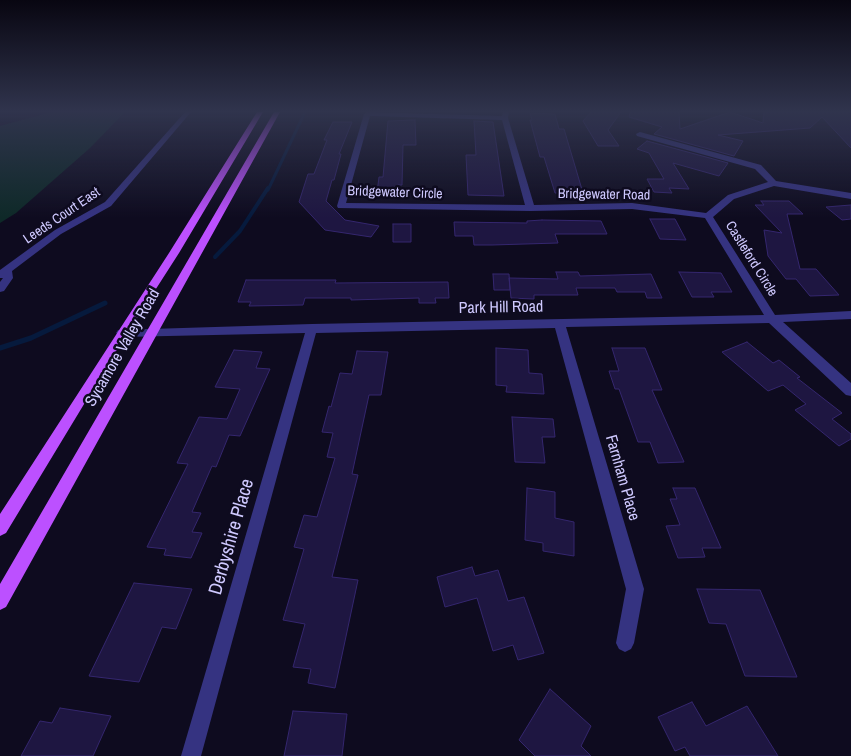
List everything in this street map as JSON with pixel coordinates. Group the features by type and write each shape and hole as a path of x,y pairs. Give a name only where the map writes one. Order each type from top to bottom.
{"main road":[{"name":"Sycamore Valley Road","path":"0,528 122,333 174,254 239,147"},
{"name":"Sycamore Valley Road","path":"0,601 257,147"}],"street":[{"name":"Leeds Court East","path":"0,289 8,278 3,273 58,232 108,204 157,147"},
{"name":"Bridgewater Circle","path":"358,147 341,206 530,208"},
{"path":"514,147 530,208"},
{"path":"687,147 758,167 773,183"},
{"name":"Castleford Circle","path":"851,196 773,183 731,197 708,216 772,319 851,391"},
{"name":"Bridgewater Road","path":"530,208 632,206 708,216"},
{"name":"Park Hill Road","path":"122,333 772,319 851,315"},
{"name":"Farnham Place","path":"559,324 635,589 625,643"},
{"name":"Derbyshire Place","path":"191,756 312,328"}],"green space":[{"path":"0,147 91,147 16,213 0,223"}],"building":[{"path":"324,147 342,147 334,180 332,180 326,201 345,220 379,226 371,237 325,230 299,202 308,174 314,174"},
{"path":"386,147 403,147 402,185 398,185 398,193 377,193 379,177 383,177"},
{"path":"476,147 497,147 504,196 468,195 466,155 476,155"},
{"path":"537,147 569,147 583,193 555,193 544,157 540,157"},
{"path":"639,147 670,147 728,163 719,176 673,163 689,189 669,188 672,193 654,192 647,179 664,179 649,153 637,149"},
{"path":"702,147 739,147 734,156"},
{"path":"761,201 789,201 803,214 787,214 800,269 816,269 839,295 810,296 796,279 786,279 768,256 764,230 782,233 755,205 764,205"},
{"path":"851,205 851,219 842,220 826,207"},
{"path":"650,219 675,219 686,240 660,239"},
{"path":"527,221 601,221 607,234 555,234 558,243 492,245 474,245 473,236 455,236 454,222 527,223"},
{"path":"393,224 411,224 411,242 393,242"},
{"path":"556,272 578,272 580,276 651,274 662,298 647,298 645,292 617,292 615,288 576,288 578,295 534,295 534,299 511,298 509,278 558,279"},
{"path":"679,272 721,273 732,292 711,292 714,297 692,297"},
{"path":"493,274 509,274 510,290 494,290"},
{"path":"246,280 336,280 335,283 448,282 449,298 435,298 436,303 419,303 419,298 351,300 351,298 305,298 303,305 249,306 251,302 238,302"},
{"path":"747,342 773,363 779,360 800,377 797,378 842,413 832,419 851,434 851,439 839,446 795,410 806,404 783,385 768,391 722,352"},
{"path":"496,348 528,350 529,373 542,374 544,394 506,392 507,386 496,385"},
{"path":"612,348 645,348 662,390 652,390 684,462 658,463 650,442 638,442 619,389 615,389 609,371 619,371"},
{"path":"234,350 262,352 256,368 270,369 240,436 229,435 216,467 212,466 192,512 201,513 192,532 202,533 191,558 164,555 166,549 147,547 188,464 177,463 199,417 227,419 240,389 215,387"},
{"path":"357,351 388,352 381,395 369,395 352,474 358,475 332,577 358,580 335,688 308,683 311,669 293,667 305,624 283,620 304,549 294,547 304,515 317,517 335,458 327,457 333,433 322,432 329,406 331,407 340,373 352,374"},
{"path":"512,417 553,419 555,437 542,437 545,463 515,462"},
{"path":"527,488 555,492 555,518 574,522 574,556 543,551 543,543 525,540"},
{"path":"673,488 695,488 721,548 702,548 705,557 678,558 666,526 680,525 670,499 677,499"},
{"path":"472,567 475,576 498,570 508,601 524,597 544,653 518,660 513,645 493,651 477,598 445,607 437,577"},
{"path":"134,583 192,589 176,629 162,627 139,682 89,676"},
{"path":"697,589 760,590 797,677 745,676 726,624 709,623"},
{"path":"550,689 591,726 581,746 591,756 535,756 519,740"},
{"path":"692,702 706,726 747,706 778,756 690,756 685,747 675,751 658,717"},
{"path":"60,708 111,716 93,756 21,756 40,721 52,723"},
{"path":"293,711 347,714 342,756 284,756"}],"waterway":[{"path":"268,190 288,147"},
{"path":"215,257 240,231 268,188"},
{"path":"0,348 31,338 105,303"}]}
